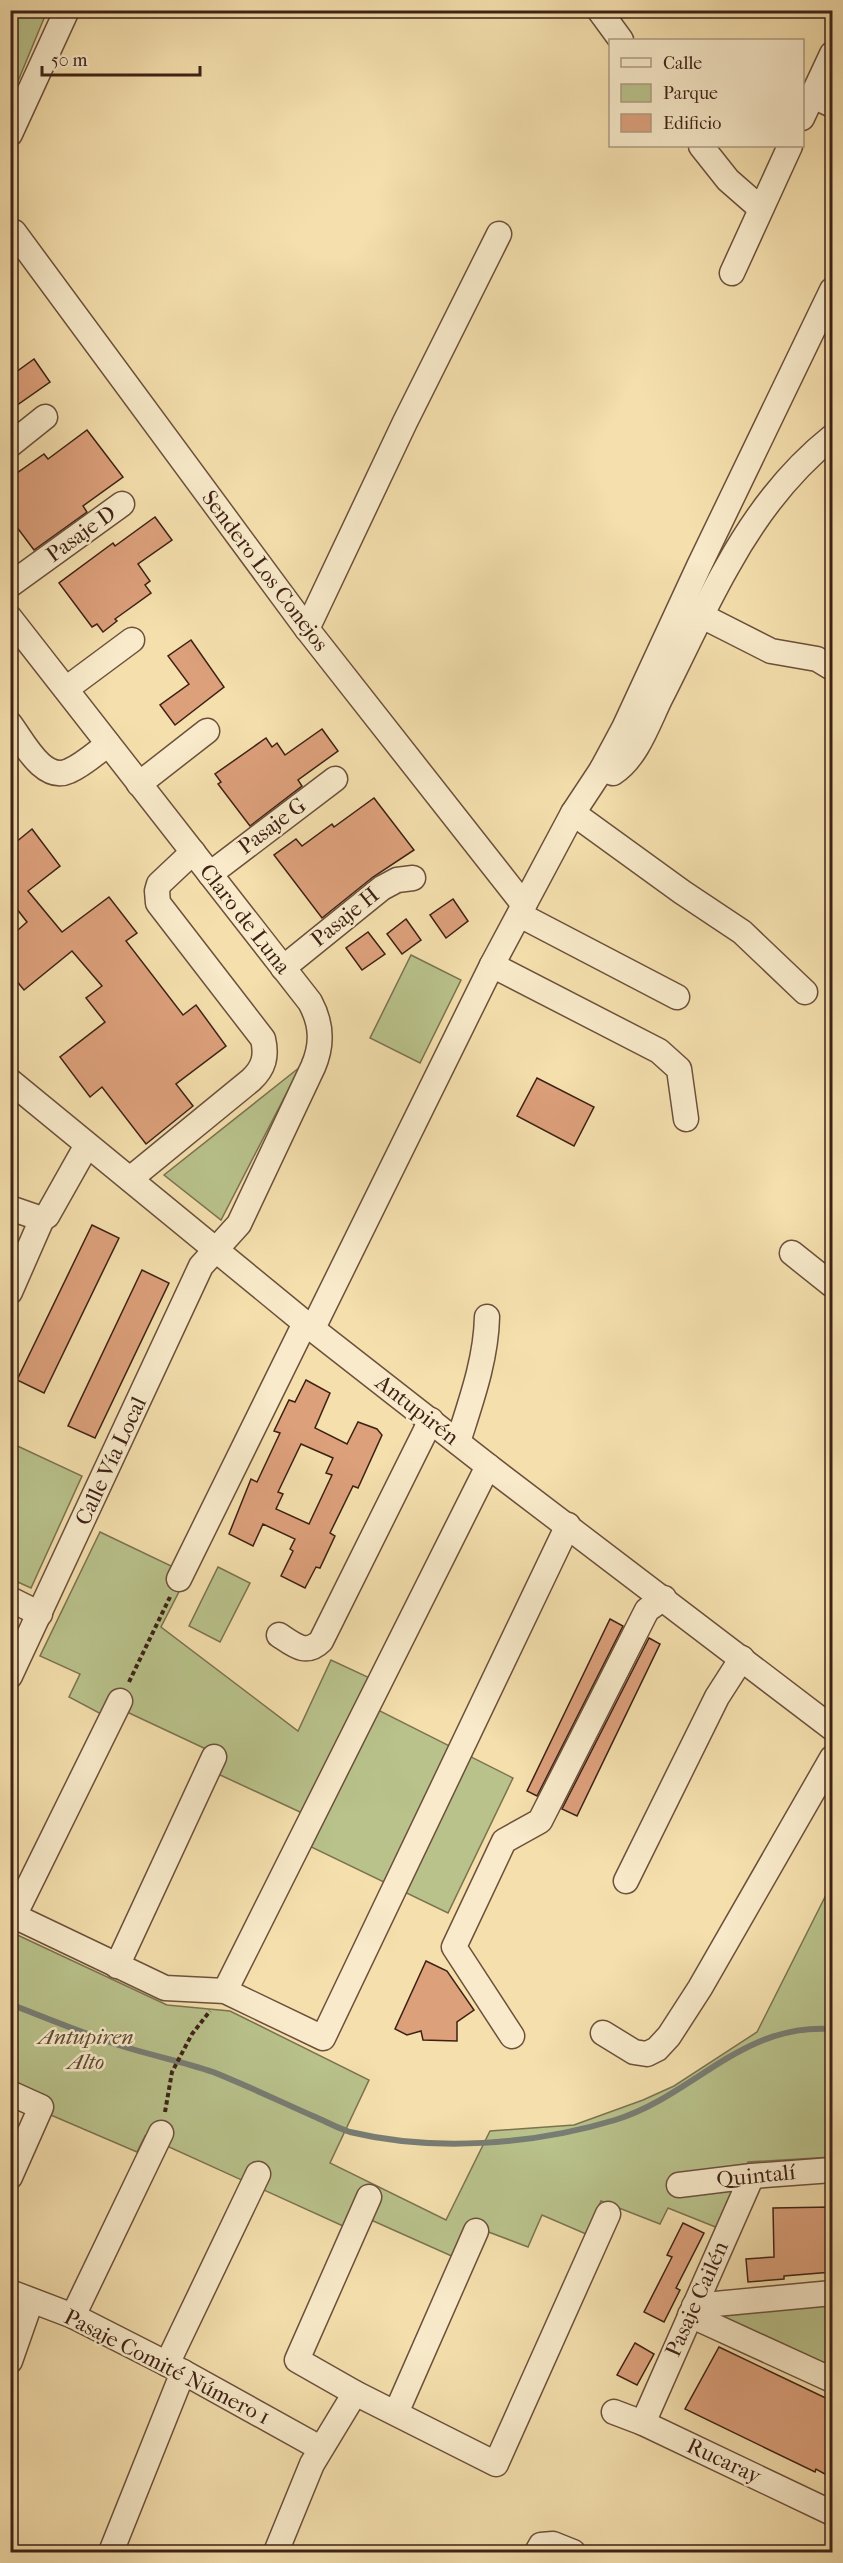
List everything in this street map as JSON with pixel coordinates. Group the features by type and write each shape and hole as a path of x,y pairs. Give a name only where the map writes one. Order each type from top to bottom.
{"street":[{"path":"10,134 67,10"},
{"path":"599,10 620,39"},
{"path":"804,116 823,101 831,62"},
{"path":"702,147 728,180 760,208"},
{"path":"732,273 790,147"},
{"path":"307,629 405,422 499,234"},
{"name":"Sendero Los Conejos","path":"12,235 307,629 522,910"},
{"path":"179,1579 492,964 573,813 602,769 624,728 832,290"},
{"path":"10,446 45,417"},
{"path":"602,769 613,773 621,768 640,739 726,567 765,507 805,459 832,437"},
{"name":"Pasaje D","path":"10,585 122,504"},
{"path":"702,616 771,651 817,659 832,668"},
{"name":"Claro de Luna","path":"10,618 315,1011 320,1031 318,1055 239,1224 216,1248"},
{"path":"66,689 132,640"},
{"path":"10,724 44,767 56,773 72,770 108,744"},
{"path":"139,784 207,731"},
{"name":"Pasaje G","path":"210,874 335,779"},
{"path":"573,813 682,892 742,932 805,992"},
{"path":"130,1179 252,1080 258,1073 265,1056 262,1039 158,903 159,884 193,852"},
{"name":"Pasaje H","path":"283,968 382,888 397,880 413,878"},
{"path":"522,910 677,997"},
{"path":"492,964 659,1051 679,1069 686,1119"},
{"name":"Antupirén","path":"10,1081 309,1325 488,1466 832,1728"},
{"path":"10,1292 42,1219 47,1216 87,1145"},
{"path":"10,1208 42,1219"},
{"name":"Calle Vía Local","path":"10,1676 201,1266 216,1248"},
{"path":"792,1253 832,1285"},
{"path":"458,1442 475,1385 486,1336 487,1317"},
{"path":"279,1635 301,1649 315,1648 321,1641 431,1420"},
{"path":"225,1992 488,1466"},
{"path":"120,1701 12,1915 165,1988 225,1992 323,2038 568,1525"},
{"path":"512,2036 454,1947 504,1841 540,1821 647,1610 664,1598"},
{"path":"10,1599 40,1614"},
{"path":"626,1881 717,1697 742,1658"},
{"path":"117,1966 214,1757"},
{"path":"603,2033 634,2052 647,2054 657,2049 669,2036 700,1988 832,1758"},
{"path":"10,2093 41,2107 10,2177"},
{"path":"74,2316 161,2133"},
{"name":"Quintalí","path":"679,2184 832,2170"},
{"path":"111,2553 175,2368 258,2174"},
{"name":"Pasaje Cailén","path":"643,2423 752,2176"},
{"path":"369,2197 297,2360 355,2393 496,2464 608,2214"},
{"path":"396,2413 477,2231"},
{"path":"692,2311 832,2293"},
{"path":"10,2361 21,2297"},
{"name":"Pasaje Comité Número 1","path":"21,2297 74,2316 175,2368 320,2448"},
{"path":"692,2311 832,2379"},
{"path":"276,2553 312,2464 355,2393"},
{"name":"Rucaray","path":"614,2412 643,2423 832,2513"},
{"path":"539,2549 553,2544 573,2553"}],"path":[{"path":"120,1701 179,1579"},
{"path":"161,2133 172,2072 192,2034"}],"green space":[{"path":"10,11 47,11 11,98"},
{"path":"411,955 461,980 420,1063 370,1038"},
{"path":"300,1067 221,1220 164,1175"},
{"path":"11,1443 82,1476 31,1588 11,1579"},
{"path":"100,1532 188,1574 161,1627 298,1731 331,1660 372,1679 362,1702 513,1778 448,1913 305,1844 315,1819 218,1774 223,1757 110,1704 103,1715 69,1697 80,1674 40,1656"},
{"path":"218,1567 250,1583 220,1642 189,1626"},
{"name":"Antupiren Alto","path":"832,1883 832,2157 748,2162 718,2228 668,2208 660,2224 601,2201 586,2234 542,2215 528,2247 470,2225 456,2258 351,2211 343,2226 145,2136 137,2152 11,2098 11,1932 167,2005 230,2011 369,2080 330,2163 446,2220 490,2131 574,2125 643,2100 674,2086 757,2032"},
{"path":"832,2305 832,2368 711,2316"}],"building":[{"path":"34,359 50,382 10,410 10,372 16,372"},
{"path":"87,430 123,477 83,506 87,512 34,550 10,518 10,478 44,454 48,459"},
{"path":"155,517 172,540 138,564 150,581 145,585 151,593 115,619 117,621 103,632 97,624 92,627 59,583 113,543 115,546"},
{"path":"191,640 224,687 175,725 160,705 189,684 168,656"},
{"path":"322,729 338,751 298,780 302,786 250,826 218,784 221,782 215,774 266,738 272,747 277,743 285,755"},
{"path":"374,798 414,850 373,877 322,918 274,855 296,839 302,846 332,824 334,827"},
{"path":"32,829 60,866 28,891 62,932 109,897 137,933 126,941 183,1015 196,1005 226,1046 176,1084 193,1106 146,1144 102,1087 90,1097 60,1057 105,1022 86,998 102,986 72,951 24,990 10,973 10,937 27,922 13,904 10,906 10,847"},
{"path":"453,899 468,921 446,938 430,915"},
{"path":"406,919 421,940 402,954 387,934"},
{"path":"368,932 385,954 362,970 346,948"},
{"path":"537,1078 594,1107 574,1146 517,1116"},
{"path":"92,1225 119,1238 44,1393 17,1380"},
{"path":"142,1270 169,1283 95,1438 68,1426"},
{"path":"306,1380 330,1393 315,1428 347,1444 358,1422 377,1429 382,1435 358,1488 353,1486 330,1533 335,1536 320,1568 316,1567 305,1588 281,1576 293,1551 290,1549 295,1539 263,1524 253,1546 229,1534 251,1479 257,1482 280,1433 274,1431 289,1400 295,1402","holes":["301,1444 333,1458 326,1473 332,1475 309,1524 276,1509 283,1494 278,1492"]},
{"path":"610,1619 623,1626 537,1796 527,1791"},
{"path":"649,1638 660,1644 577,1816 562,1809"},
{"path":"426,1961 447,1971 474,2010 457,2022 457,2041 423,2040 421,2031 407,2035 395,2029"},
{"path":"832,2207 832,2272 748,2282 746,2259 774,2257 773,2208"},
{"path":"683,2223 704,2233 676,2288 680,2290 664,2322 644,2312 672,2257 667,2255"},
{"path":"635,2343 654,2354 637,2385 617,2375"},
{"path":"719,2347 832,2401 832,2478 685,2409"}],"waterway":[{"path":"10,2004 111,2042 213,2072 350,2132 382,2138 449,2144 517,2140 583,2129 615,2120 644,2109 719,2063 771,2037 800,2030 832,2029"}]}
